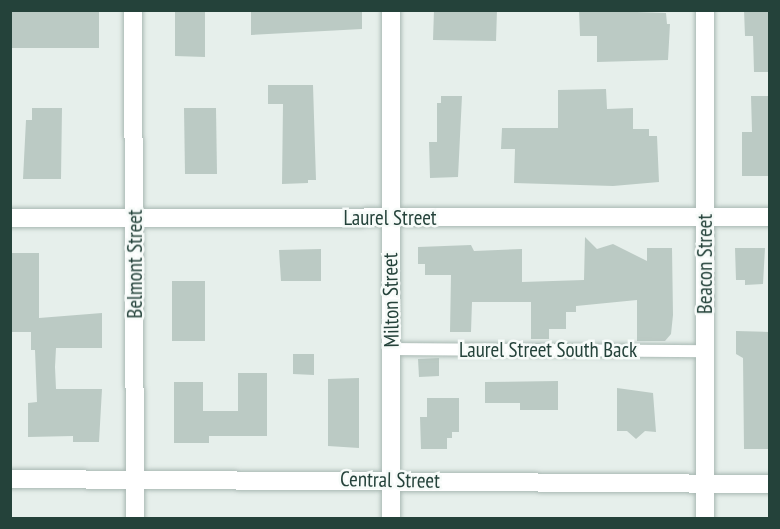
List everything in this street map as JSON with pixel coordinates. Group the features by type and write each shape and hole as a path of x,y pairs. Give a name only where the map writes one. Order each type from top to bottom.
{"street":[{"name":"Belmont Street","path":"133,10 135,519"},
{"name":"Milton Street","path":"391,10 391,519"},
{"name":"Beacon Street","path":"705,10 705,519"},
{"name":"Laurel Street","path":"10,218 770,217"},
{"name":"Central Street","path":"10,479 135,478 770,484"}],"lane":[{"name":"Laurel Street South Back","path":"392,349 705,351"}],"building":[{"path":"12,10 99,10 99,48 11,48"},
{"path":"175,10 205,10 205,57 175,56"},
{"path":"251,10 362,10 362,29 251,35"},
{"path":"434,10 497,10 496,41 433,40"},
{"path":"579,10 666,13 667,24 670,24 668,60 597,62 597,36 580,36"},
{"path":"744,10 770,10 770,72 754,72 753,36 745,36"},
{"path":"268,85 313,85 316,180 308,180 308,183 282,184 283,104 268,104"},
{"path":"606,89 607,109 633,108 633,129 649,129 649,136 657,136 659,182 613,186 514,183 515,149 501,149 502,128 558,128 558,90"},
{"path":"441,96 462,96 458,177 430,178 429,142 437,142 437,103 441,103"},
{"path":"751,96 770,96 770,176 742,176 742,132 752,132"},
{"path":"32,108 62,108 61,179 23,179 26,120 32,120"},
{"path":"184,108 216,108 217,174 185,174"},
{"path":"585,237 597,249 613,244 647,261 647,248 672,248 673,315 671,334 665,341 637,341 637,300 576,306 576,312 566,312 566,329 549,329 549,339 531,339 531,302 472,302 471,332 450,332 451,275 425,275 425,264 418,264 418,247 471,245 474,251 522,249 522,282 584,280"},
{"path":"735,248 765,248 763,284 745,285 745,280 736,280"},
{"path":"321,249 321,281 281,281 279,250"},
{"path":"11,253 39,253 39,318 102,313 102,348 56,348 55,367 56,389 102,389 99,442 73,442 73,436 28,437 28,403 37,402 35,350 31,350 31,332 10,332"},
{"path":"172,281 205,281 205,341 172,341"},
{"path":"736,331 770,332 770,449 744,449 743,358 736,354"},
{"path":"293,354 314,354 314,375 293,374"},
{"path":"439,358 439,376 419,377 418,359"},
{"path":"238,373 267,373 267,436 209,436 209,443 174,443 174,382 203,382 203,411 238,411"},
{"path":"359,378 359,448 328,446 328,379"},
{"path":"558,381 558,410 520,410 520,403 485,403 485,382"},
{"path":"617,388 653,393 656,432 645,431 636,439 627,431 617,431"},
{"path":"427,398 459,398 459,432 452,432 452,438 447,438 447,449 421,449 420,417 427,417"}]}
